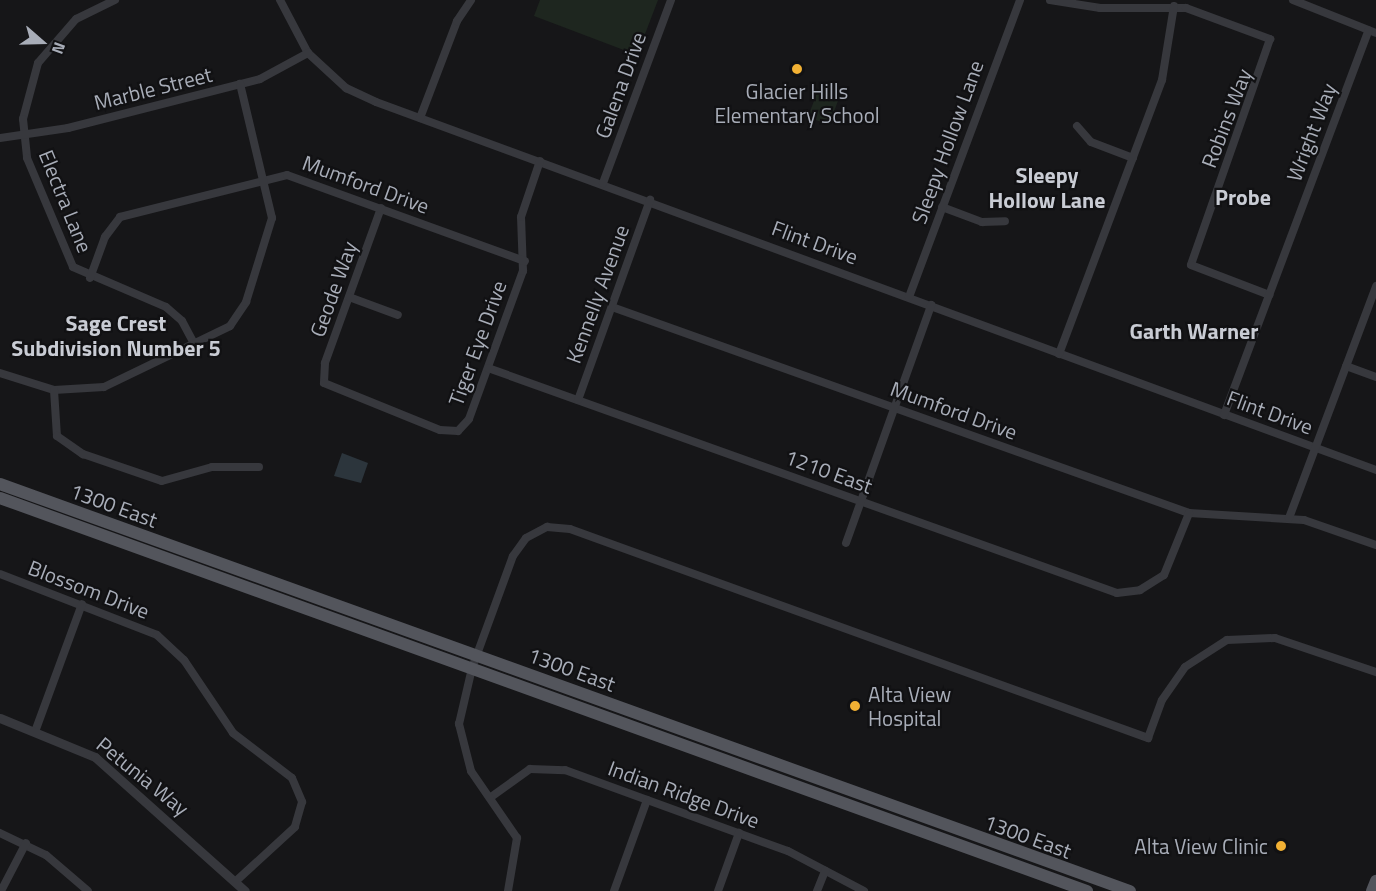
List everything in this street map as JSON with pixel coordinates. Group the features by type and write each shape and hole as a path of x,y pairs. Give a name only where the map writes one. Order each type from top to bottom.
{"main road":[{"name":"1300 East","path":"0,484 1130,891"},
{"name":"1300 East","path":"0,498 1087,891"},
{"path":"1372,891 1376,881"}],"street":[{"name":"Electra Lane","path":"114,0 76,19 50,45 29,84 24,135 27,158 63,251 73,267 90,278 166,307 182,321 196,347"},
{"name":"Flint Drive","path":"280,0 308,53 346,88 420,118 650,200 1376,470"},
{"path":"420,118 452,32 471,0"},
{"name":"Galena Drive","path":"603,183 671,0"},
{"name":"Sleepy Hollow Lane","path":"909,297 1020,0"},
{"path":"1050,0 1100,8 1174,6 1168,63 1059,354"},
{"path":"1293,0 1372,32"},
{"name":"Robins Way","path":"1174,6 1270,39 1191,265 1269,295"},
{"name":"Wright Way","path":"1224,415 1372,32"},
{"name":"Marble Street","path":"0,138 24,135 240,84 279,71 308,53"},
{"path":"0,373 54,390 104,387 196,347 230,326 246,302 271,230 264,179 240,84"},
{"path":"1077,126 1090,142 1133,158"},
{"name":"Tiger Eye Drive","path":"324,383 418,422 458,431 469,419 525,261 521,217 540,160"},
{"name":"Mumford Drive","path":"90,278 105,237 120,217 264,179 296,177 525,261"},
{"name":"Kennelly Avenue","path":"578,400 650,200"},
{"path":"942,207 982,222 1005,221"},
{"name":"Geode Way","path":"324,383 325,363 381,208"},
{"path":"1289,518 1376,286"},
{"path":"349,297 398,315"},
{"path":"846,543 931,305"},
{"name":"Mumford Drive","path":"612,307 1189,513 1289,518 1376,545"},
{"path":"1346,366 1376,377"},
{"name":"1210 East","path":"488,368 1118,593 1158,581 1172,561 1189,513"},
{"path":"54,390 57,436 83,454 162,481 212,467 259,467"},
{"path":"507,891 517,838 471,771 461,740 472,668 516,549 536,531 559,527 1148,738 1162,700 1185,667 1227,640 1275,638 1376,672"},
{"name":"Blossom Drive","path":"0,574 144,627 172,647 233,733 299,790 302,802 295,827 236,881"},
{"path":"36,729 82,604"},
{"name":"Petunia Way","path":"0,718 36,729 110,768 245,891"},
{"name":"Indian Ridge Drive","path":"491,797 515,777 544,766 739,833 825,870 864,891"},
{"path":"614,891 647,800"},
{"path":"0,833 26,843 88,891"},
{"path":"718,891 739,833"},
{"path":"1,891 26,843"},
{"path":"817,891 825,870"}],"shaded area":[{"path":"540,0 658,0 637,55 534,16"},
{"path":"821,82 842,90 829,125 808,117"},
{"path":"342,453 368,463 361,483 334,476"}],"place":[{"name":"Glacier Hills Elementary School","path":"797,69"},
{"name":"Alta View Hospital","path":"855,706"},
{"name":"Alta View Clinic","path":"1281,846"}],"district":[{"name":"Sleepy Hollow Lane","path":"1047,188"},
{"name":"Probe","path":"1243,198"},
{"name":"Garth Warner","path":"1194,332"},
{"name":"Sage Crest Subdivision Number 5","path":"116,336"}]}
